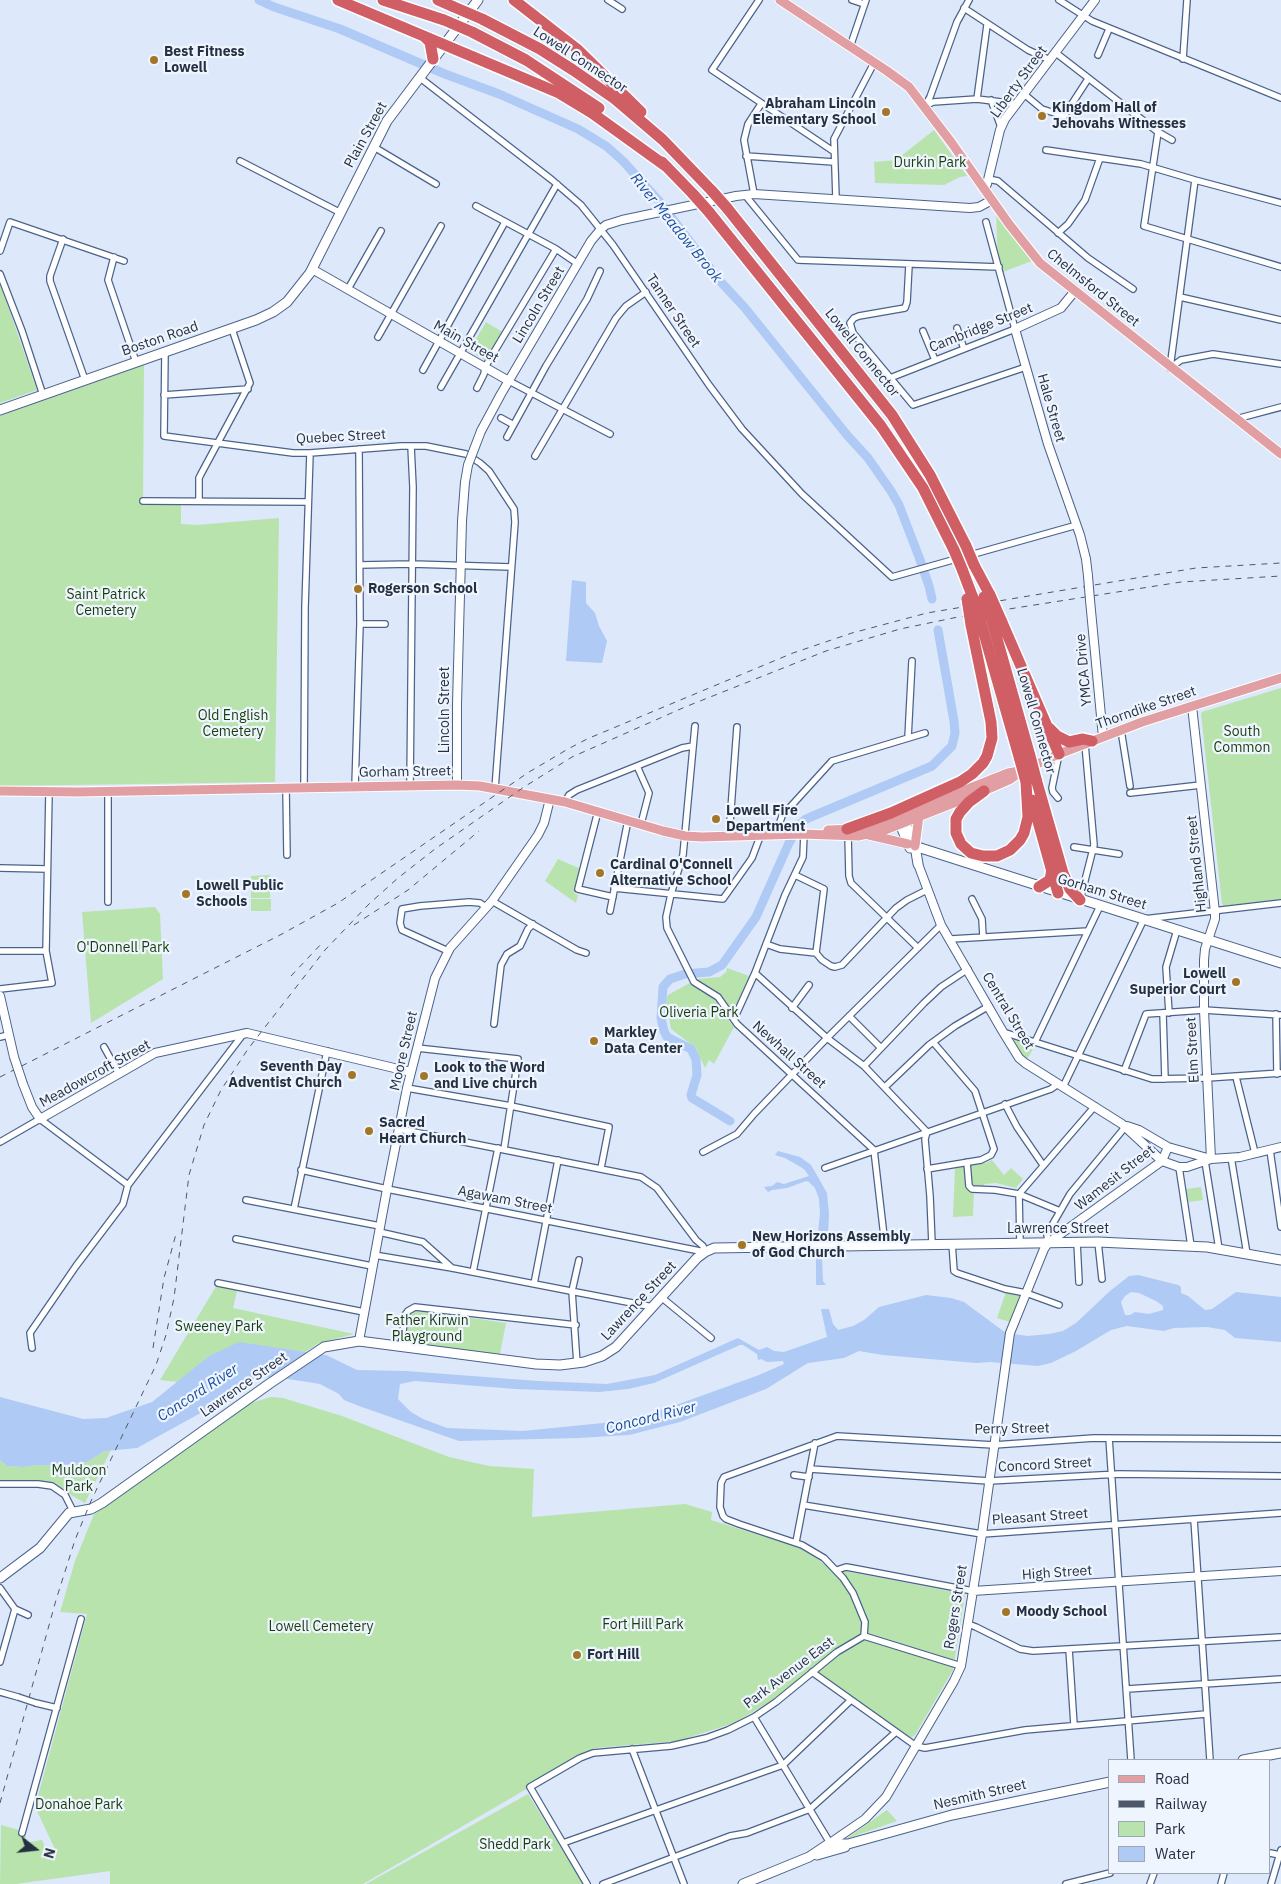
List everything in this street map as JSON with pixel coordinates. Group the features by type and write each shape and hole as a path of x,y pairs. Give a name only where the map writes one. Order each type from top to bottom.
{"highway":[{"path":"338,0 539,84 570,99 667,167"},
{"name":"Lowell Connector","path":"383,0 444,20 526,60 608,115 667,167 708,212 881,426 923,488 962,569 978,597"},
{"name":"Lowell Connector","path":"438,0 482,19 540,50 605,92 652,130 694,170 727,208 888,410 930,475 966,546 974,565 978,597"},
{"path":"514,0 586,57 668,139 694,170"},
{"path":"424,36 430,42 433,58"},
{"path":"978,597 986,622 1047,726 1059,754"},
{"path":"848,832 960,782 972,774 987,756 992,738 986,622 978,597"},
{"name":"Lowell Connector","path":"986,622 1027,769"},
{"path":"1047,726 1057,736 1069,742 1082,739 1093,741"},
{"path":"984,791 969,802 960,812 956,819 956,833 961,844 971,852 983,856 996,856 1010,850 1024,833 1028,817 1027,769"},
{"path":"1027,769 1057,871 1058,893"},
{"path":"1039,887 1050,880 1057,871"},
{"path":"1057,871 1080,900"}],"main road":[{"name":"Plain Street","path":"312,269 386,121 478,0"},
{"name":"Chelmsford Street","path":"780,0 907,85 925,106 1034,257 1074,292 1281,454"},
{"name":"Boston Road","path":"0,410 266,316 294,296 312,269"},
{"name":"Thorndike Street","path":"901,820 919,816 984,791 1059,754 1121,730 1281,678"},
{"name":"Thorndike Street","path":"867,835 1008,773 1027,769"},
{"name":"Gorham Street","path":"0,791 49,792 457,785 495,789 565,802 685,836 848,832 901,820"},
{"path":"911,845 919,816"},
{"path":"901,820 911,845"},
{"name":"Gorham Street","path":"848,832 867,835"},
{"path":"867,835 911,845"},
{"name":"Gorham Street","path":"911,845 1281,963"},
{"name":"Central Street","path":"911,845 918,864"},
{"name":"Lawrence Street","path":"73,1511 98,1505 317,1350 332,1345 359,1342 536,1364 577,1364 594,1359 610,1352 629,1334 697,1258 714,1248 1098,1242 1191,1246 1280,1258"},
{"path":"0,1578 40,1548 51,1537 66,1516 73,1511"},
{"path":"1255,1759 1281,1753"},
{"name":"Nesmith Street","path":"809,1857 852,1845 877,1834 952,1815 1108,1782"},
{"name":"Nesmith Street","path":"830,1842 838,1844 859,1841"},
{"name":"Rogers Street","path":"743,1884 809,1857 830,1842"}],"street":[{"path":"608,0 622,9"},
{"path":"759,0 712,70 833,151"},
{"path":"850,46 865,2 852,0"},
{"path":"925,106 957,22 969,0"},
{"path":"1059,0 1083,17 1281,98"},
{"name":"Liberty Street","path":"984,189 1001,127 1095,0"},
{"path":"1183,59 1186,0"},
{"path":"964,8 987,25 1028,50 1050,60"},
{"path":"977,99 987,25"},
{"path":"1098,54 1109,28"},
{"path":"1056,53 1158,132 1172,140"},
{"path":"836,198 834,139 874,63"},
{"name":"Tanner Street","path":"421,74 557,184 581,206 601,229 709,385 752,441 802,494 892,577 1076,525"},
{"path":"1024,94 1042,108 1064,116 1088,79"},
{"path":"925,106 933,102 977,99 1017,104"},
{"path":"991,100 1001,127"},
{"path":"754,194 744,136 748,124 761,104"},
{"path":"1158,132 1144,226 1281,267"},
{"path":"374,147 436,184"},
{"path":"1046,150 1123,160 1281,203"},
{"path":"746,156 834,162"},
{"path":"1058,233 1068,224 1085,200 1100,158"},
{"path":"240,162 341,212"},
{"path":"988,179 998,181 1088,258 1133,289"},
{"path":"1170,368 1195,180"},
{"path":"441,388 557,184"},
{"path":"601,229 622,220 754,194 970,208 979,207 992,200"},
{"path":"745,195 798,260 999,267"},
{"path":"476,206 556,249 578,264"},
{"path":"0,251 10,222 124,261"},
{"path":"422,370 505,222"},
{"name":"Hale Street","path":"986,222 1048,444 1085,554 1090,600"},
{"path":"378,337 442,226"},
{"name":"Lincoln Street","path":"457,785 460,565 462,512 468,465 481,431 509,381 591,242 601,229"},
{"path":"348,289 381,231"},
{"path":"63,239 50,276 50,282 85,380"},
{"path":"477,388 484,374 485,367 556,249"},
{"path":"114,257 108,280 136,362"},
{"path":"909,265 905,308 859,316 850,323 853,333 913,405 1026,367"},
{"name":"Main Street","path":"312,269 460,354 610,434"},
{"path":"507,436 512,424 587,299 600,271"},
{"path":"0,274 43,395"},
{"path":"535,456 616,318 626,306 646,292"},
{"name":"Cambridge Street","path":"890,378 1015,329 1061,308 1074,292"},
{"path":"1180,297 1281,320"},
{"path":"957,328 964,349"},
{"path":"198,501 199,478 248,389 250,381 232,329"},
{"path":"922,331 935,360"},
{"path":"165,352 164,394 248,389"},
{"path":"1170,368 1181,360 1213,354 1281,364"},
{"name":"Quebec Street","path":"164,394 164,436 310,453 426,446 466,454 480,462 489,471 514,509 515,522 495,789"},
{"path":"1236,419 1281,407"},
{"path":"501,418 512,424"},
{"path":"410,787 411,446"},
{"path":"355,787 360,624 359,449"},
{"path":"304,788 310,453"},
{"path":"143,500 308,502"},
{"path":"360,565 412,564 511,567"},
{"name":"YMCA Drive","path":"1090,600 1093,741"},
{"path":"360,624 385,624"},
{"path":"908,738 912,661"},
{"name":"Highland Street","path":"1192,706 1215,912 1215,919 1207,940"},
{"name":"Newhall Street","path":"695,726 683,855 671,894 666,918 667,928 692,980 718,996 737,1024 874,1150"},
{"path":"729,836 737,727"},
{"path":"1121,730 1130,786"},
{"path":"776,834 782,816 832,761 924,734"},
{"path":"1080,900 1093,850 1093,741"},
{"path":"565,802 569,795 577,790 682,748 693,746"},
{"path":"1058,798 1052,788 1059,754"},
{"path":"637,766 649,793 642,824"},
{"path":"1130,793 1201,785"},
{"path":"286,788 286,855"},
{"path":"108,791 108,902"},
{"path":"0,989 52,983 46,951 49,792"},
{"name":"Moore Street","path":"359,1342 386,1189 411,1072 432,988 448,951 489,904 538,835 544,823 550,799"},
{"path":"598,811 578,889 612,897"},
{"path":"610,911 628,820"},
{"path":"848,832 851,883 918,948"},
{"path":"614,888 723,899 752,858 761,834"},
{"path":"734,1020 755,973 785,895 805,852 803,834"},
{"path":"1074,847 1119,854"},
{"name":"Central Street","path":"918,864 941,925 951,939 1019,1058 1032,1069 1126,1126 1162,1161 1182,1167 1208,1160 1281,1147"},
{"path":"0,868 47,869"},
{"path":"795,875 824,889 816,953"},
{"path":"766,944 780,949 816,953 827,964 839,967 846,962 901,903 927,890"},
{"path":"972,899 982,919 983,937"},
{"path":"448,951 403,931 400,921 402,909 468,902 489,904 533,924 586,953"},
{"path":"825,1168 1060,1085 1078,1056 1144,919 1281,903"},
{"path":"1035,1042 1100,906"},
{"path":"494,1024 499,973 503,959 520,946 525,934 533,924"},
{"path":"702,1152 737,1134 826,1038 941,925"},
{"path":"1165,1079 1166,967 1177,930"},
{"path":"951,939 1088,932"},
{"name":"Elm Street","path":"1207,940 1204,957 1204,1010 1208,1160"},
{"path":"0,951 46,951"},
{"path":"864,1066 941,987 968,969"},
{"path":"755,973 826,1038 864,1066 927,1132"},
{"path":"792,1008 810,985"},
{"path":"0,998 4,1036 14,1057 32,1107 40,1119 128,1185"},
{"path":"885,1087 933,1042 988,1006"},
{"path":"1003,1032 1124,1071 1147,1078 1236,1077 1279,1074 1279,1014 1204,1010 1146,1014 1124,1071"},
{"path":"849,1016 881,1048"},
{"path":"32,1348 30,1333 70,1274 123,1204 128,1185 244,1033"},
{"name":"Meadowcroft Street","path":"0,1142 160,1051 244,1033 256,1034 411,1072"},
{"path":"927,1168 981,1160 991,1155 994,1151 994,1146 975,1091 933,1042"},
{"path":"104,1046 119,1074"},
{"path":"417,1048 518,1059 511,1106 473,1272"},
{"path":"294,1209 327,1051"},
{"path":"1236,1077 1255,1153"},
{"path":"408,1088 511,1106 609,1127 601,1168"},
{"path":"1005,1104 1017,1128 1043,1165"},
{"path":"1020,1243 1019,1194 1095,1106"},
{"path":"1048,1243 1048,1234 1074,1188 1126,1126"},
{"name":"Central Street","path":"1126,1126 1139,1130 1151,1139 1168,1147 1208,1160"},
{"path":"399,1129 635,1174 657,1188 696,1240 703,1246 705,1252"},
{"path":"927,1132 925,1139 932,1244"},
{"name":"Wamesit Street","path":"1048,1243 1162,1161 1168,1147"},
{"path":"874,1150 885,1245"},
{"path":"1270,1150 1281,1227"},
{"path":"1188,1153 1191,1156 1192,1162 1182,1167 1191,1246"},
{"path":"1231,1157 1247,1254"},
{"path":"534,1284 558,1160"},
{"path":"1208,1160 1219,1249"},
{"path":"966,1162 969,1186 972,1190 995,1190 1019,1194 1060,1211"},
{"name":"Agawam Street","path":"301,1170 386,1189 705,1252"},
{"path":"246,1200 379,1229 423,1242 452,1268"},
{"path":"236,1239 372,1266"},
{"path":"1077,1242 1079,1282"},
{"path":"1098,1242 1102,1278"},
{"path":"952,1243 954,1271 957,1274 1005,1289 1026,1293 1059,1305"},
{"name":"Rogers Street","path":"830,1842 865,1819 880,1804 916,1746 961,1666 1012,1326 1041,1255 1048,1243"},
{"path":"374,1255 452,1268 653,1307"},
{"path":"577,1364 576,1325 572,1291 579,1260"},
{"path":"218,1283 364,1312"},
{"path":"661,1297 712,1338"},
{"path":"401,1347 405,1315 411,1308 420,1306 576,1325"},
{"name":"Perry Street","path":"796,1542 726,1519 721,1512 722,1479 728,1474 815,1443 841,1436 994,1445 1109,1438 1281,1439"},
{"path":"1109,1438 1131,1759"},
{"path":"815,1443 796,1542 817,1553 836,1570 857,1601 865,1622 864,1636 961,1666"},
{"name":"Concord Street","path":"810,1469 990,1481 1111,1474 1281,1476"},
{"path":"794,1475 809,1477"},
{"path":"0,1484 52,1486 65,1495 73,1511"},
{"name":"Pleasant Street","path":"803,1504 982,1534 1281,1513"},
{"path":"1194,1518 1210,1759"},
{"name":"High Street","path":"836,1570 846,1567 973,1591 1281,1571"},
{"path":"0,1588 14,1609 28,1615"},
{"path":"0,1662 14,1609"},
{"path":"22,1833 81,1619"},
{"path":"968,1624 1026,1650 1281,1637"},
{"name":"Park Avenue East","path":"563,1843 530,1787 589,1754 606,1750 671,1746 716,1735 754,1717 776,1702 837,1652 864,1636"},
{"path":"1069,1649 1074,1725"},
{"path":"812,1672 916,1746 925,1748 1025,1730 1206,1714"},
{"path":"1126,1689 1281,1679"},
{"path":"0,1692 57,1708"},
{"path":"587,1884 563,1843 783,1764 851,1700"},
{"path":"754,1717 830,1842"},
{"path":"603,1884 730,1836 747,1833 810,1809 896,1732"},
{"path":"632,1749 684,1884"},
{"path":"1271,1884 1280,1853"},
{"path":"1066,1884 1108,1874"}],"green space":[{"name":"Durkin Park","path":"934,130 967,176 960,177 944,185 875,183 874,162 896,160"},
{"path":"996,204 1037,259 1003,272 997,246"},
{"path":"0,283 37,390 0,403"},
{"path":"486,322 504,333 487,361 469,351"},
{"name":"Saint Patrick Cemetery","path":"144,365 143,504 181,504 181,524 197,525 279,518 275,782 0,786 0,416"},
{"name":"South Common","path":"1281,688 1281,899 1224,906 1222,904 1201,714 1202,712"},
{"path":"558,859 581,869 574,893 578,895 576,903 545,881"},
{"path":"270,875 270,885 251,886 251,876"},
{"path":"251,887 270,887 270,898 251,898"},
{"path":"251,899 271,899 271,911 251,911"},
{"name":"O'Donnell Park","path":"155,907 160,914 163,979 91,1023 82,912"},
{"name":"Oliveria Park","path":"727,968 749,976 729,1021 734,1027 714,1064 709,1060 705,1068 696,1048 671,1029 666,1002 668,995 697,979 720,977 726,972"},
{"path":"1014,1039 1035,1046 1027,1059 1021,1054"},
{"path":"992,1160 1004,1175 1011,1168 1023,1179 1016,1188 996,1183 984,1184 984,1187 974,1192 973,1216 953,1217 955,1168 986,1163"},
{"path":"1201,1187 1203,1200 1189,1202 1186,1189"},
{"name":"Sweeney Park","path":"218,1283 238,1287 233,1308 354,1334 319,1343 305,1352 239,1343 209,1356 178,1382 160,1380"},
{"path":"1006,1292 1020,1296 1010,1322 997,1318"},
{"name":"Father Kirwin Playground","path":"418,1310 506,1323 500,1354 405,1344 409,1315 411,1312"},
{"name":"Lowell Cemetery","path":"271,1397 283,1398 342,1416 449,1457 489,1466 534,1469 532,1517 685,1504 712,1512 711,1520 798,1547 829,1568 965,1594 953,1670 915,1735 908,1737 813,1668 768,1703 734,1723 678,1741 595,1748 363,1884 110,1884 110,1871 16,1884 0,1884 1,1825 19,1830 18,1834 26,1836 25,1843 42,1840 48,1853 55,1849 35,1807 87,1614 60,1612 75,1561 94,1514 251,1403"},
{"name":"Muldoon Park","path":"111,1450 85,1503 54,1482 0,1480 0,1460 7,1466 59,1466 87,1462 105,1451"},
{"name":"Shedd Park","path":"528,1794 584,1884 366,1884"},
{"path":"887,1810 897,1821 846,1839"}],"water":[{"path":"572,580 586,582 586,603 595,613 607,641 602,663 566,661"},
{"path":"778,1151 800,1157 811,1165 827,1193 828,1235 822,1258 823,1281 826,1285 816,1285 816,1252 820,1213 819,1199 815,1188 806,1181 768,1192 764,1187 772,1186 777,1182 784,1184 809,1176 804,1169 785,1158 775,1155"},
{"name":"Concord River","path":"1138,1275 1178,1285 1181,1287 1181,1293 1188,1296 1205,1310 1212,1309 1236,1292 1281,1297 1281,1342 1235,1338 1225,1330 1207,1327 1174,1328 1164,1331 1127,1326 1111,1330 1076,1351 1051,1363 1038,1366 990,1362 976,1363 883,1355 859,1351 844,1358 808,1363 766,1389 680,1422 629,1435 578,1438 459,1441 344,1400 339,1394 320,1384 282,1378 258,1377 234,1388 217,1404 137,1448 105,1451 87,1462 59,1466 7,1466 0,1460 0,1397 83,1419 106,1418 152,1402 209,1356 239,1342 326,1355 357,1370 406,1371 607,1384 655,1375 738,1338 759,1350 767,1347 774,1351 784,1352 827,1337 821,1309 829,1309 833,1324 838,1330 853,1326 864,1320 879,1307 926,1295 951,1298 964,1302 1006,1333 1028,1336 1049,1334 1063,1331 1076,1323 1129,1276","holes":["1131,1292 1139,1293 1156,1301 1163,1306 1163,1310 1149,1314 1135,1312 1125,1315 1121,1302","740,1345 757,1354 758,1360 761,1359 767,1362 783,1361 784,1364 676,1405 640,1416 603,1423 523,1431 447,1428 423,1419 411,1412 398,1399 400,1384 415,1381 516,1389 599,1392 628,1389 654,1383"]}],"waterway":[{"name":"River Meadow Brook","path":"259,0 274,7 340,29 445,74 499,94 578,129 606,146 623,161 659,201 719,280 745,308 847,435 868,458 899,505 919,557 932,599"},
{"name":"River Meadow Brook","path":"730,1121 692,1098 691,1095 697,1075 696,1059 691,1049 667,1037 664,1031 661,1018 663,987 670,979 685,974 709,972 722,965 756,917 789,843 799,825 806,819 932,766 952,746 955,733 954,721 938,630"}],"railway":[{"path":"0,1077 282,934 338,903 529,772 568,749 587,739 793,653 852,633 927,613 1196,568 1281,563"},
{"path":"0,1803 56,1600 75,1540 91,1501 156,1365 166,1335 174,1298 189,1175 204,1125 221,1090 248,1049 325,950 369,904 435,849 524,787 572,757 685,707 826,651 900,629 958,617 1181,582 1281,576"},
{"path":"354,925 408,890 479,831"},
{"path":"291,976 324,941"},
{"path":"153,1348 164,1278 176,1234"}],"place":[{"name":"Best Fitness Lowell","path":"154,60"},
{"name":"Abraham Lincoln Elementary School","path":"886,112"},
{"name":"Kingdom Hall of Jehovahs Witnesses","path":"1042,116"},
{"name":"Rogerson School","path":"358,589"},
{"name":"Lowell Fire Department","path":"716,819"},
{"name":"Cardinal O'Connell Alternative School","path":"600,873"},
{"name":"Lowell Public Schools","path":"186,894"},
{"name":"Lowell Superior Court","path":"1236,982"},
{"name":"Markley Data Center","path":"594,1041"},
{"name":"Seventh Day Adventist Church","path":"352,1075"},
{"name":"Look to the Word and Live church","path":"424,1076"},
{"name":"Sacred Heart Church","path":"369,1131"},
{"name":"New Horizons Assembly of God Church","path":"742,1245"},
{"name":"Moody School","path":"1006,1612"},
{"name":"Fort Hill","path":"577,1655"}],"park label":[{"name":"Old English Cemetery","path":"233,724"},
{"name":"Fort Hill Park","path":"643,1625"},
{"name":"Donahoe Park","path":"79,1805"}]}
